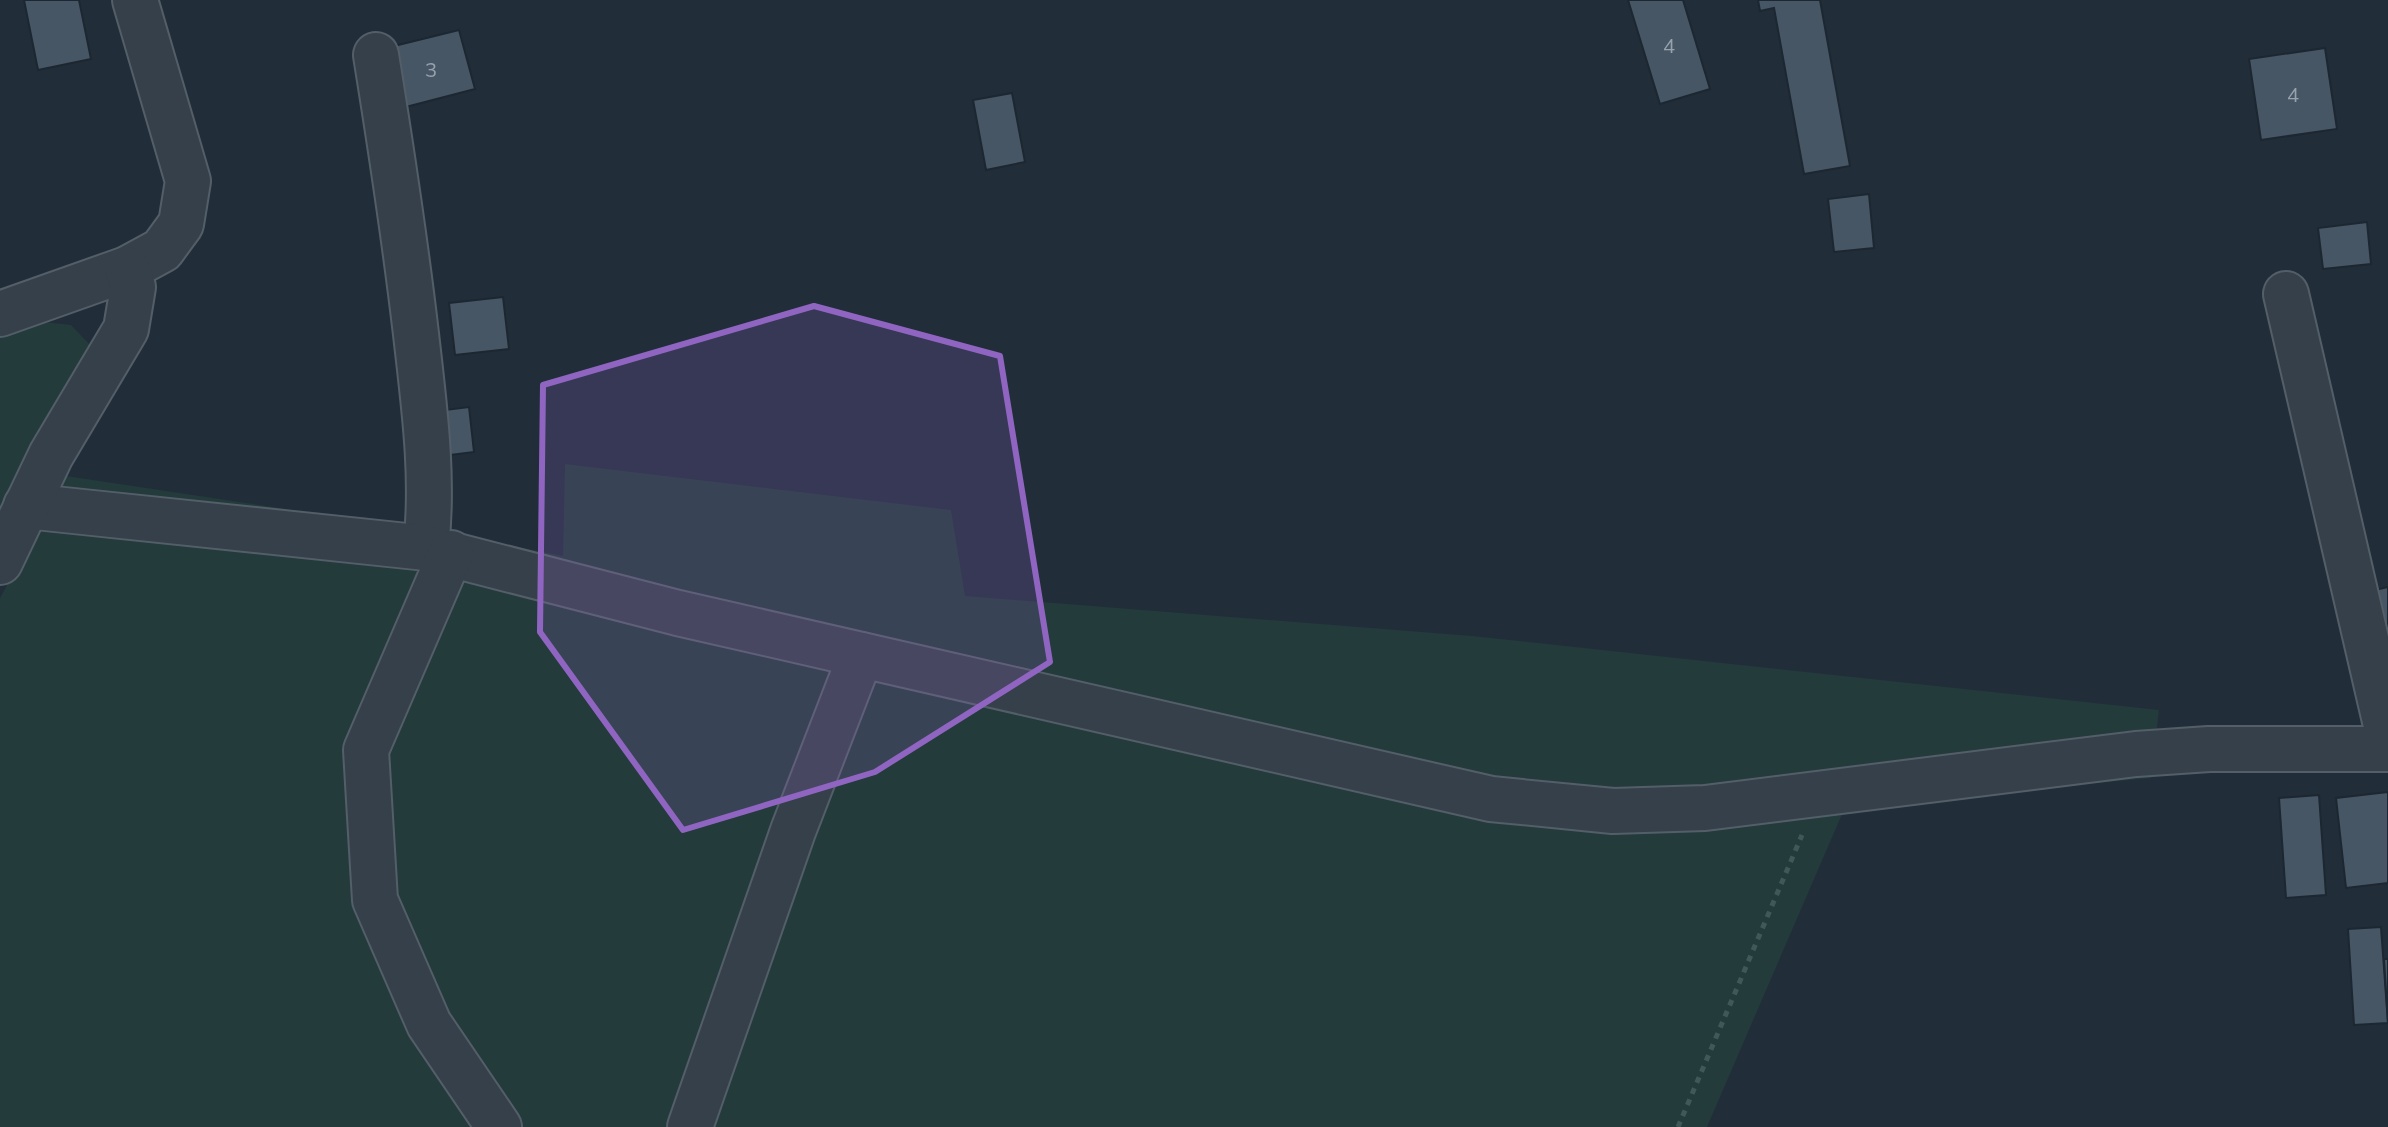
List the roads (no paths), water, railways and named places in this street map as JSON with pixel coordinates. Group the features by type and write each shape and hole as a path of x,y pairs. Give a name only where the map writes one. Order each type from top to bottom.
{"street":[{"path":"0,314 127,269 162,250 181,224 188,181 135,0"},
{"path":"376,55 402,218 438,550 366,750 375,900 429,1024 499,1127"},
{"path":"0,562 51,455 126,329 133,287 127,269"},
{"path":"2286,294 2388,734"},
{"path":"26,506 438,550 678,613 1491,799 1613,811 1705,808 2136,754 2209,749 2388,749"},
{"path":"690,1127 793,831 861,655"}]}
